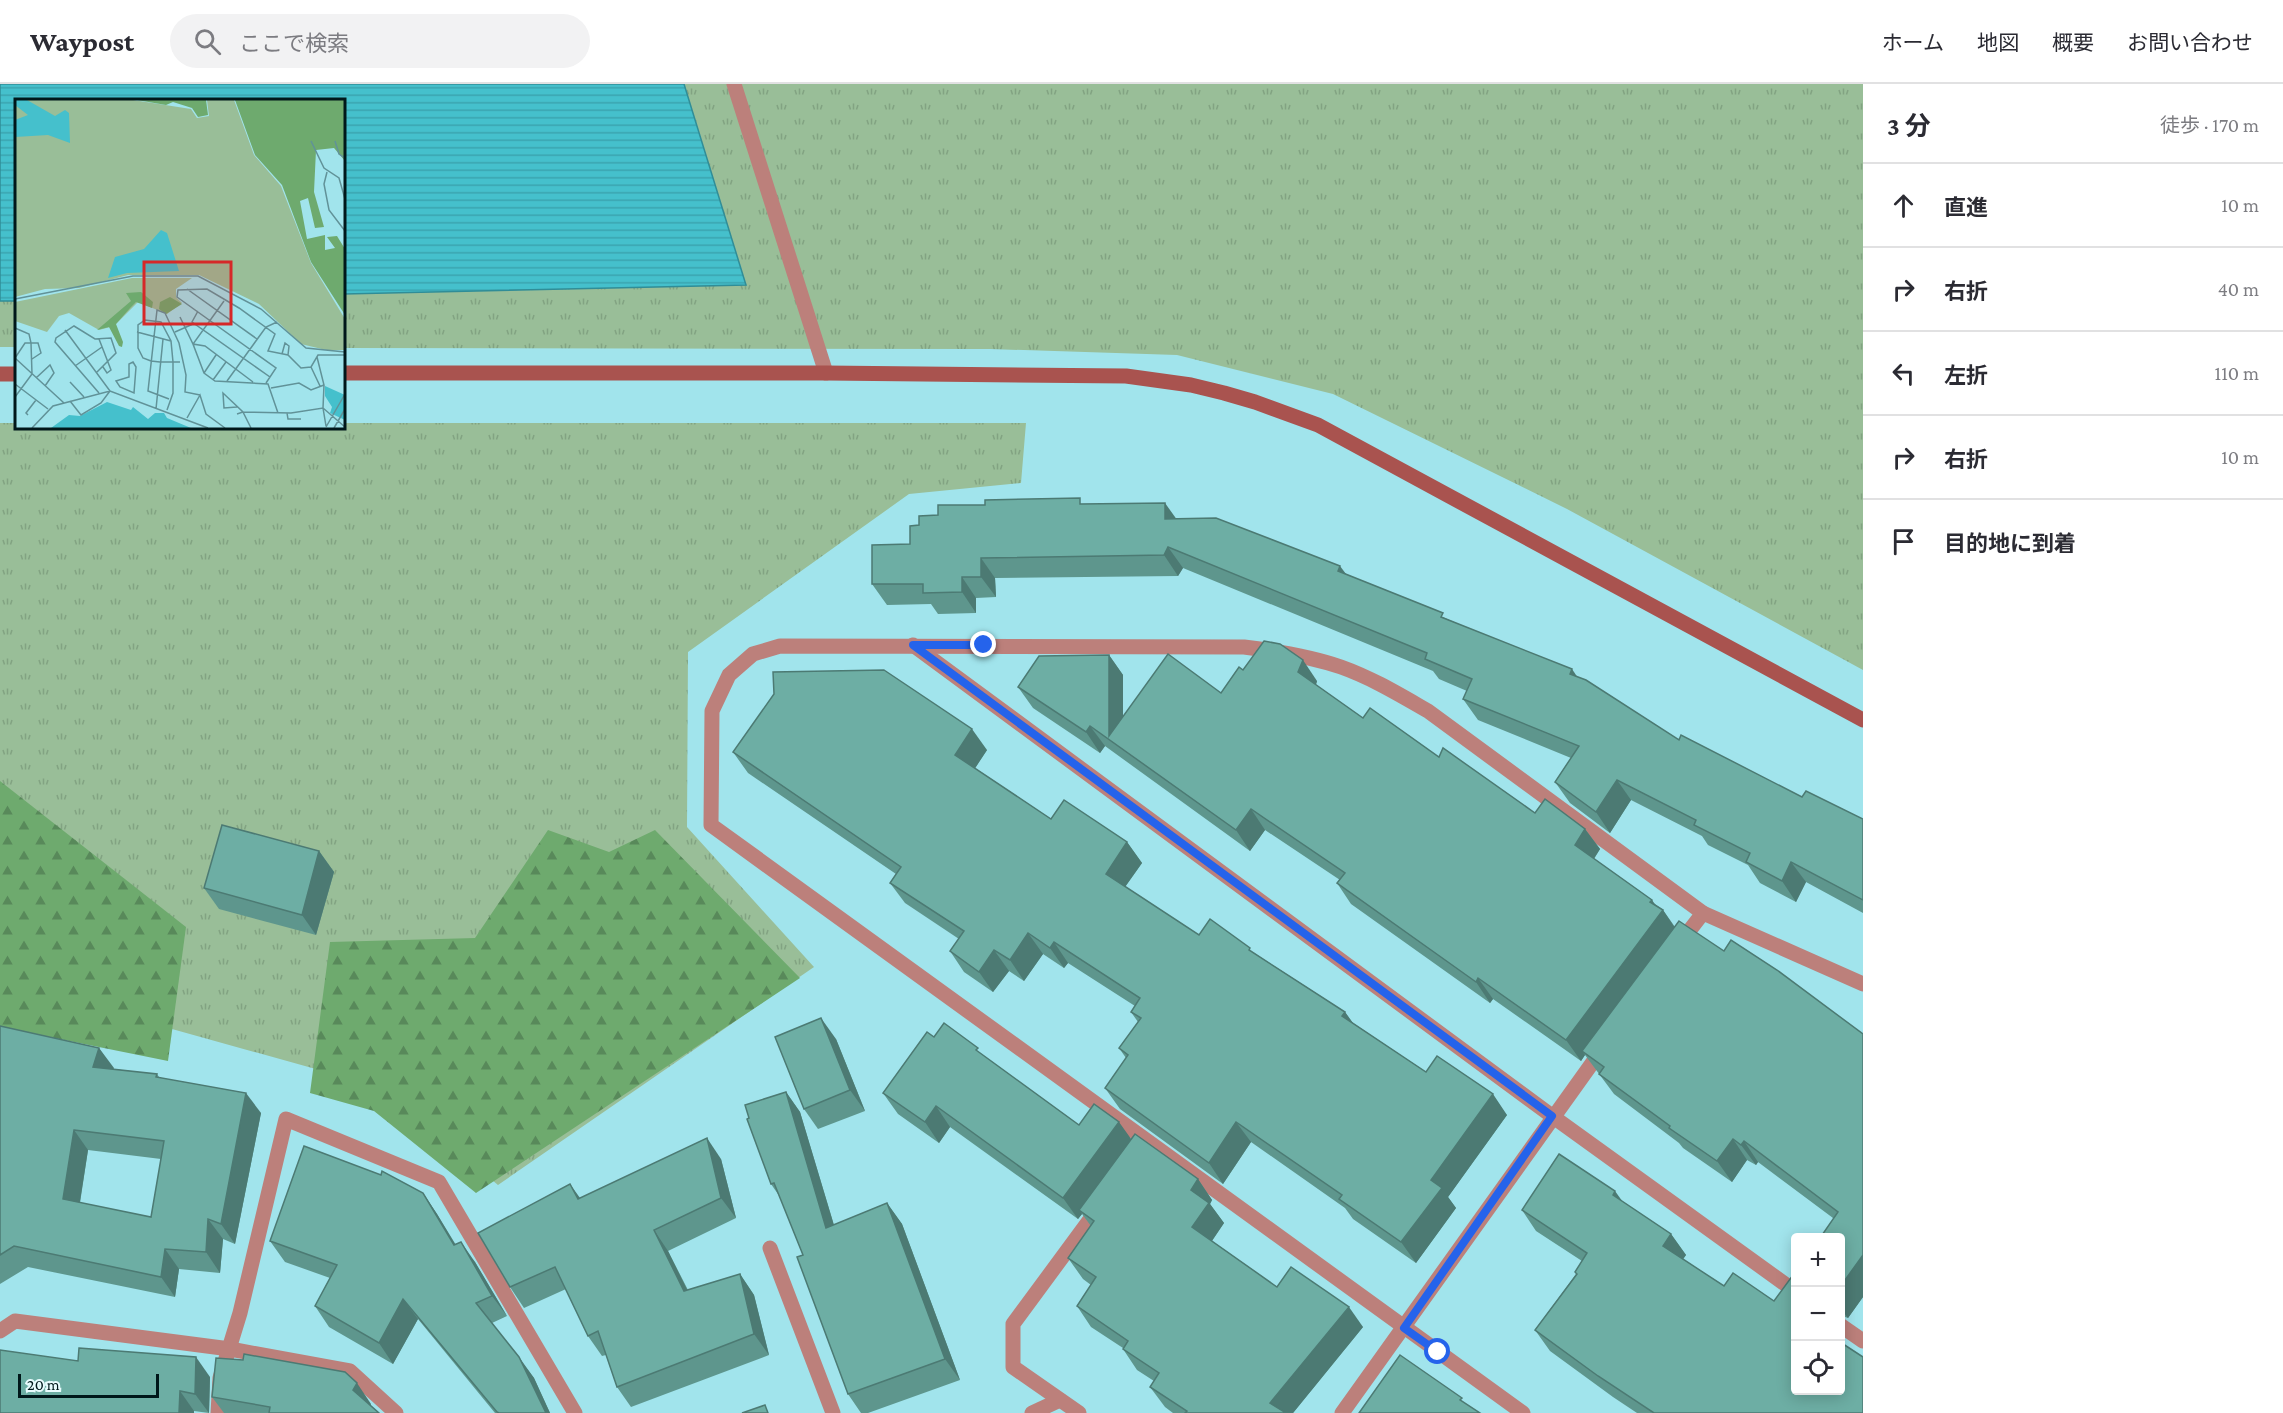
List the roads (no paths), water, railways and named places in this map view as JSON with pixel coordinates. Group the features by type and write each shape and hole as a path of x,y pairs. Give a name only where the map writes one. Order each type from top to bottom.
{"street":[{"path":"734,84 826,373"},
{"path":"345,373 826,373 1126,376 1191,385 1255,402 1318,425 1863,720"},
{"path":"913,645 1552,1116 1791,1288"},
{"path":"1523,1413 1144,1145 711,825 712,711 729,675 753,654 780,646 1244,646 1293,654 1341,667 1386,686 1428,711 1703,913 1863,984"},
{"path":"1668,959 1703,913"},
{"path":"1342,1413 1552,1116 1614,1033"},
{"path":"218,1413 220,1378 230,1349 286,1119 439,1182 575,1413"},
{"path":"1079,1413 1013,1367 1013,1324 1112,1189"},
{"path":"770,1248 833,1413"},
{"path":"0,1331 15,1321 230,1349 350,1371 396,1413"},
{"path":"1845,1328 1863,1341"},
{"path":"1032,1413 1060,1400"}],"water":[{"path":"0,84 684,84 746,285 345,294 345,99 15,99 15,301 0,301"}]}
